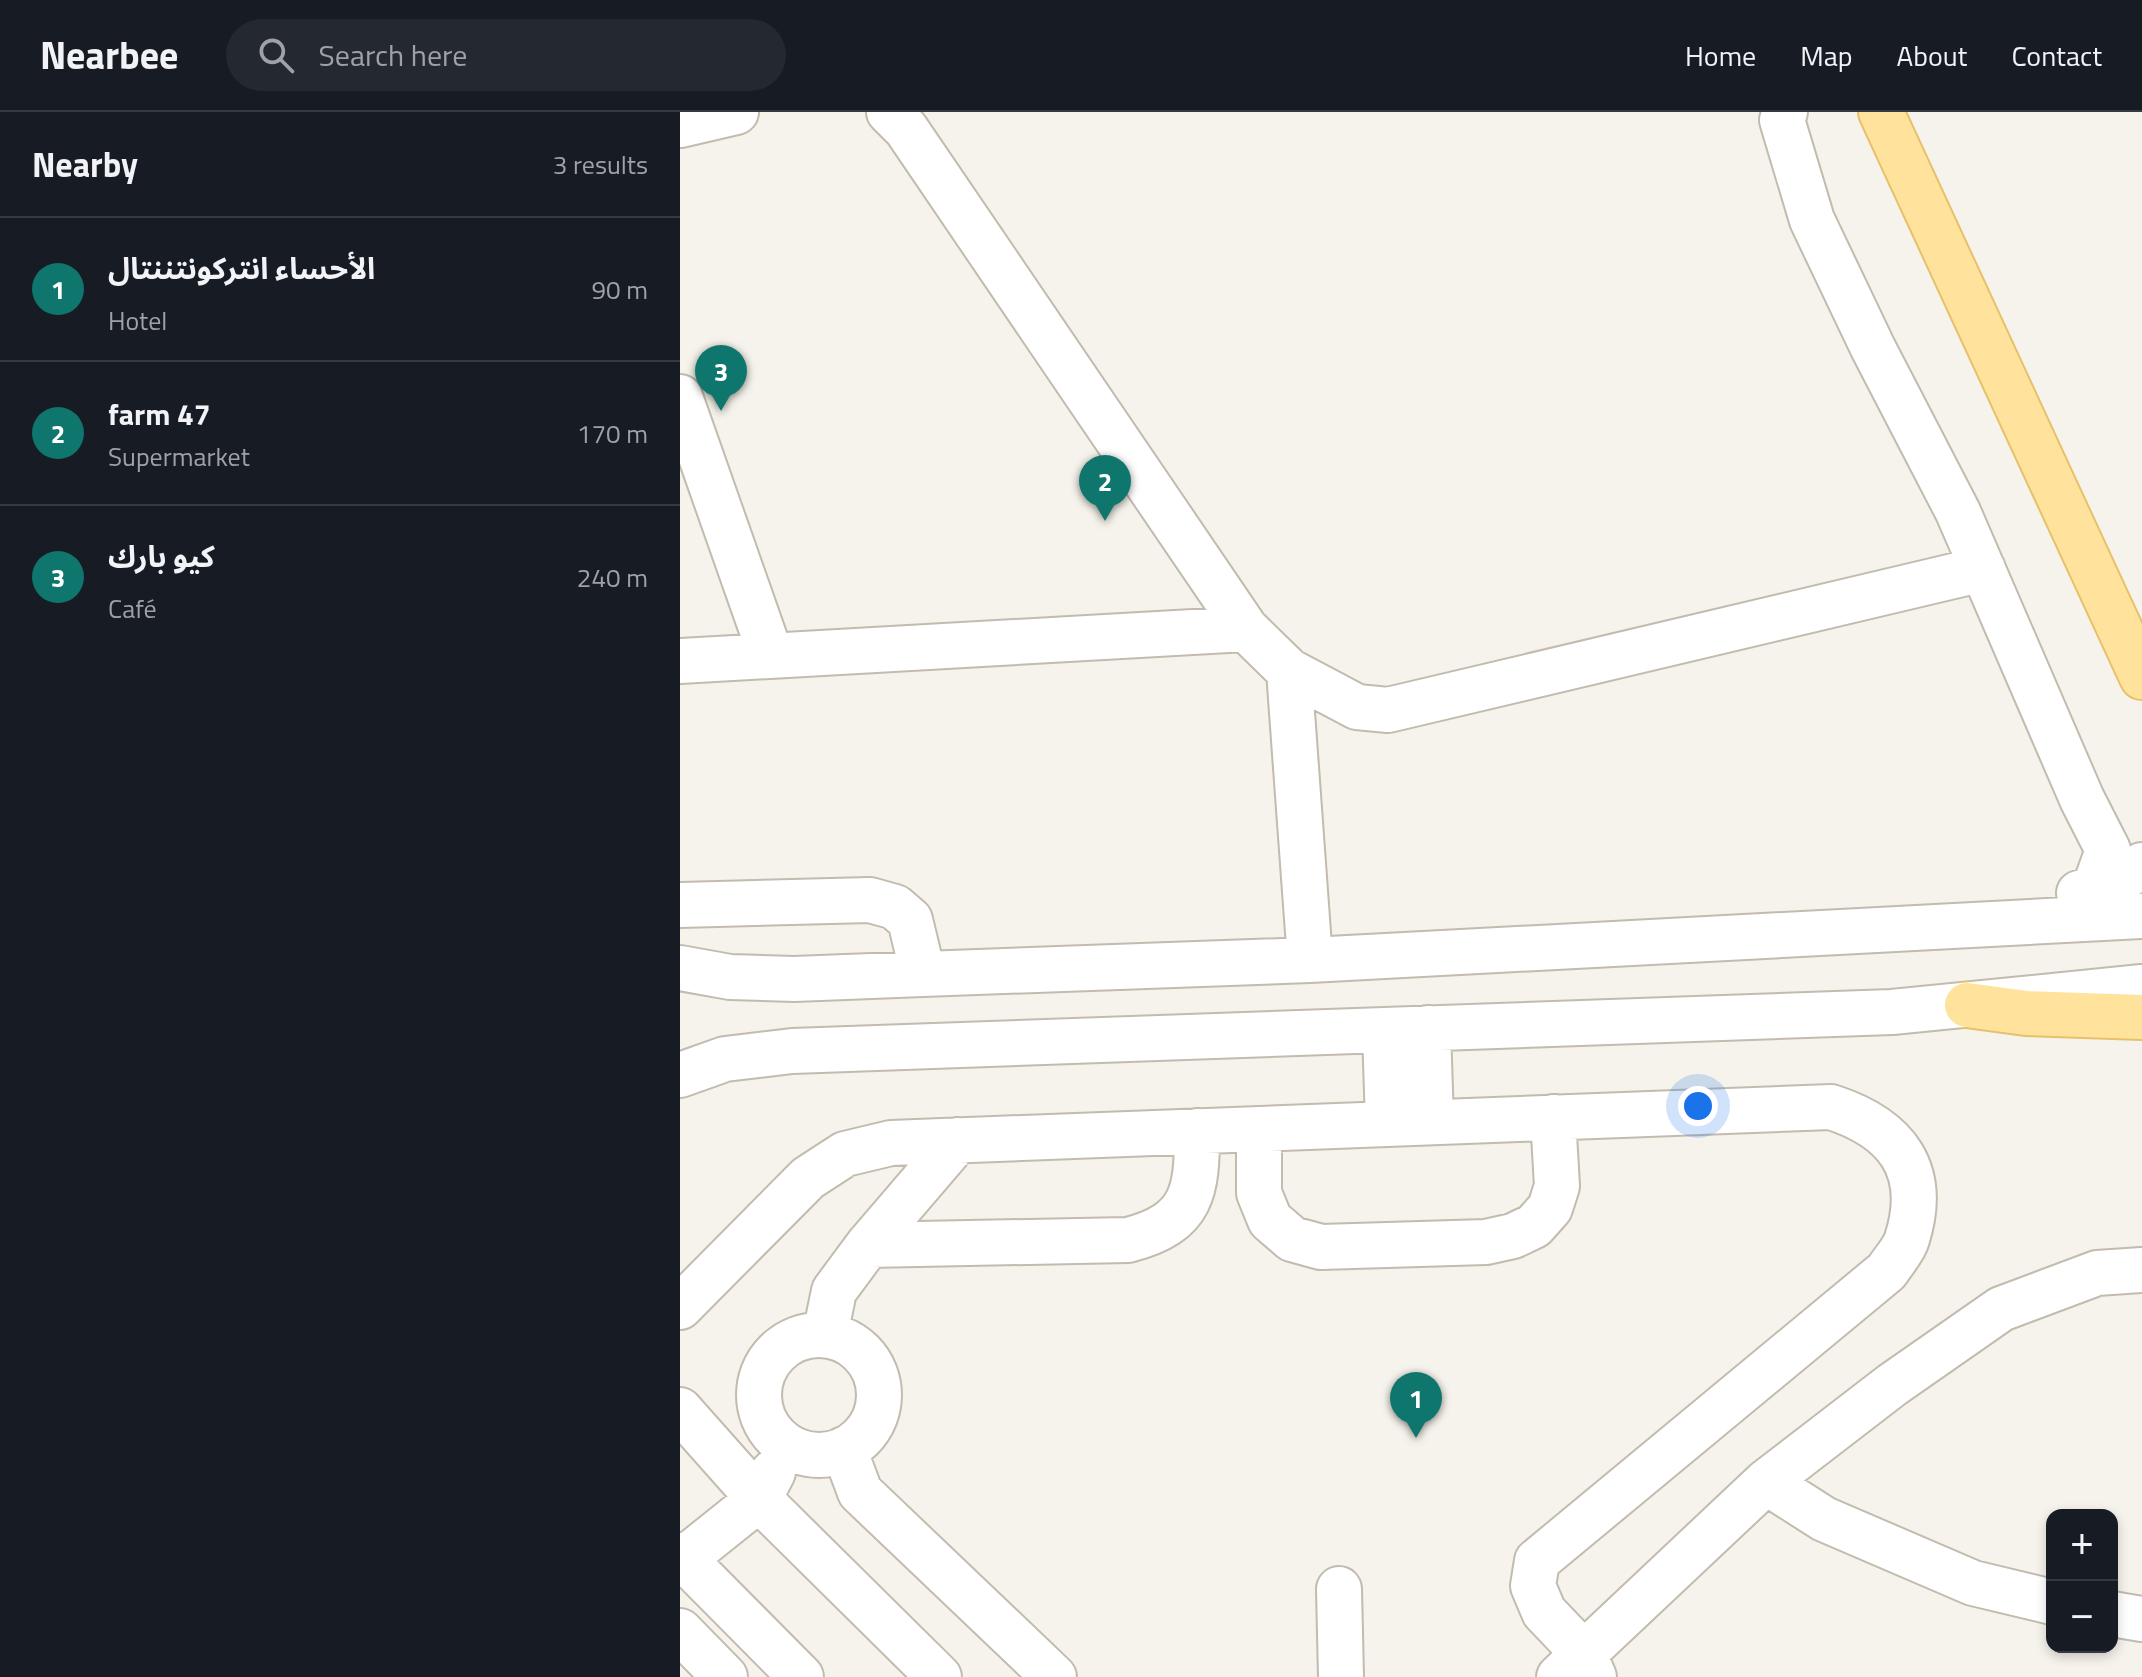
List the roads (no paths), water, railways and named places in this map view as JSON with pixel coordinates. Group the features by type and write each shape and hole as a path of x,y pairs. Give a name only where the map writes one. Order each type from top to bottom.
{"main road":[{"path":"1881,112 2142,677"},
{"path":"1967,1005 2026,1013 2142,1017"}],"street":[{"path":"680,125 736,112"},
{"path":"889,112 906,129 1246,629 1289,671 1357,707 1388,710 1983,569"},
{"path":"1785,112 1782,120 1812,220 1873,348 1958,512 2082,799 2108,850 2094,889"},
{"path":"680,397 771,656"},
{"path":"680,661 1246,629"},
{"path":"1289,671 1310,960"},
{"path":"1963,925 2118,882 2142,865"},
{"path":"680,905 870,900 895,907 910,920 923,974"},
{"path":"680,968 743,977 794,979 1310,960 2142,916"},
{"path":"680,1075 725,1059 792,1051 1892,1012 2142,987"},
{"path":"1410,1123 1428,1028"},
{"path":"1385,1030 1410,1123"},
{"path":"680,1307 808,1178 845,1154 891,1143 1831,1107 1858,1116 1888,1136 1910,1168 1912,1205 1907,1241 1887,1271 1537,1561 1533,1586 1544,1612 1579,1669 1766,1482 1892,1385 2001,1309 2097,1273 2142,1270"},
{"path":"1259,1129 1259,1193 1270,1220 1292,1239 1321,1247 1486,1242 1513,1236 1534,1226 1550,1208 1557,1186 1553,1117"},
{"path":"868,1245 1128,1240 1150,1235 1172,1222 1188,1202 1197,1175 1197,1131"},
{"path":"825,1335 834,1291 868,1245 958,1140"},
{"path":"825,1335 844,1340 860,1351 872,1366 879,1385 879,1404 872,1424 860,1438 844,1449 825,1455 804,1453 787,1445 772,1432 762,1414 759,1394 762,1375 772,1358 787,1345 804,1337 825,1335"},
{"path":"680,1410 759,1499 939,1677"},
{"path":"787,1445 759,1499 682,1557 801,1677"},
{"path":"844,1449 860,1492 1054,1677"},
{"path":"1766,1482 1824,1519 1973,1583 2046,1601"},
{"path":"1339,1589 1341,1677"},
{"path":"2118,1615 2142,1619"},
{"path":"680,1631 725,1677"}],"place":[{"name":"كيو بارك","path":"721,411"},
{"name":"farm 47","path":"1105,521"},
{"name":"الأحساء انتركونتننتال","path":"1416,1438"}]}
